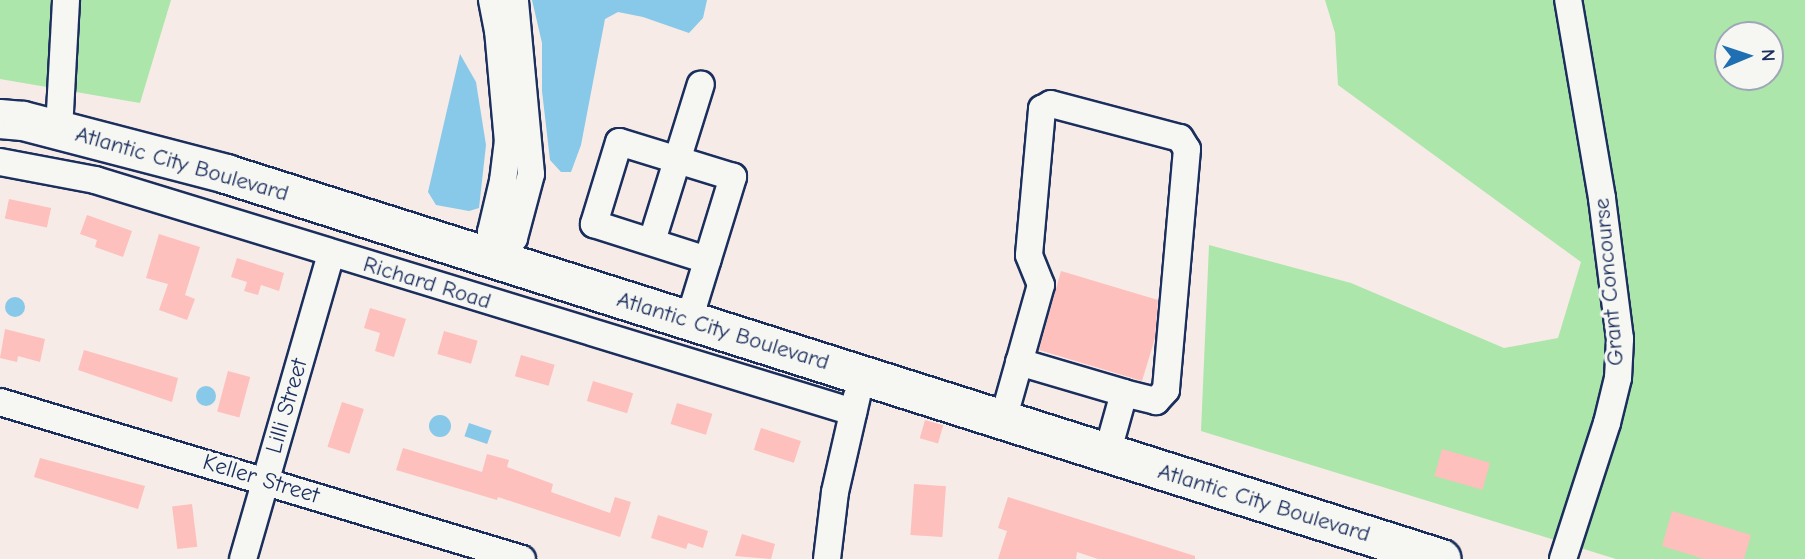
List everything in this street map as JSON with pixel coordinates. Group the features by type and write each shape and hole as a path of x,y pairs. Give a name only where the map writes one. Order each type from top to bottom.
{"highway":[{"name":"Atlantic City Boulevard","path":"0,119 23,121 226,174 1443,559"}],"street":[{"path":"59,130 66,0"},
{"path":"491,259 491,232 503,181 508,142 498,31 492,0"},
{"path":"491,259 514,238 531,174 515,0"},
{"name":"Grant Concourse","path":"1563,559 1607,423 1618,378 1620,340 1602,198 1567,0"},
{"path":"652,242 701,84"},
{"path":"1003,420 1019,362 1041,285 1029,255 1042,109 1051,104 1180,138 1187,149 1166,390 1156,401 1019,362"},
{"path":"689,320 733,177 619,142 594,224 707,260"},
{"name":"Richard Road","path":"0,162 94,180 853,412"},
{"name":"Lilli Street","path":"243,559 331,254"},
{"path":"827,559 835,492 862,373"},
{"path":"1107,454 1124,393"},
{"name":"Keller Street","path":"0,402 522,559"}],"green space":[{"path":"0,0 171,0 140,103 0,79"},
{"path":"1325,0 1805,0 1805,559 1616,559 1201,431 1209,245 1351,283 1504,348 1558,338 1581,262 1338,85 1335,33"}],"water":[{"path":"532,0 707,0 703,18 689,33 643,17 618,12 605,19 581,145 571,172 561,172 550,160 542,91 542,43"},
{"path":"460,54 476,82 486,145 479,208 469,211 436,205 428,192"},
{"path":"15,297 22,300 25,307 22,314 15,317 8,314 5,307 8,300"},
{"path":"206,386 213,389 216,396 213,403 206,406 199,403 196,396 199,389"},
{"path":"440,415 448,418 451,426 448,434 440,437 432,434 429,426 432,418"},
{"path":"469,423 492,431 487,444 464,436"}],"building":[{"path":"9,199 51,208 47,228 5,219"},
{"path":"87,215 132,231 123,257 95,247 97,240 80,234"},
{"path":"159,234 200,247 185,295 195,299 187,320 159,310 168,284 146,278"},
{"path":"237,258 284,273 279,291 261,285 258,295 244,291 247,282 231,277"},
{"path":"1061,271 1158,300 1155,338 1142,381 1039,350"},
{"path":"370,308 406,319 394,357 375,351 380,333 364,328"},
{"path":"5,329 45,339 40,362 18,356 17,362 0,358"},
{"path":"444,331 478,341 471,364 437,354"},
{"path":"84,350 178,378 172,402 78,370"},
{"path":"521,355 555,365 549,386 515,376"},
{"path":"228,371 250,377 239,418 217,412"},
{"path":"593,381 633,393 627,413 587,401"},
{"path":"342,402 364,409 349,454 327,447"},
{"path":"677,403 712,414 706,435 671,424"},
{"path":"925,420 943,425 938,444 920,438"},
{"path":"761,428 801,441 794,463 754,450"},
{"path":"403,448 482,472 487,454 509,460 507,467 553,484 551,492 610,513 615,497 631,502 620,537 498,497 497,500 396,470"},
{"path":"1442,449 1490,463 1482,490 1434,476"},
{"path":"40,458 145,486 138,509 34,477"},
{"path":"914,484 946,486 942,537 910,535"},
{"path":"1008,497 1195,556 1195,559 1098,559 1077,552 1076,559 998,559 1007,531 998,528"},
{"path":"192,504 197,547 177,549 172,506"},
{"path":"1672,511 1751,535 1744,559 1704,559 1662,546"},
{"path":"658,515 708,531 703,548 688,543 686,549 651,538"},
{"path":"742,534 775,544 771,559 735,556"}]}
